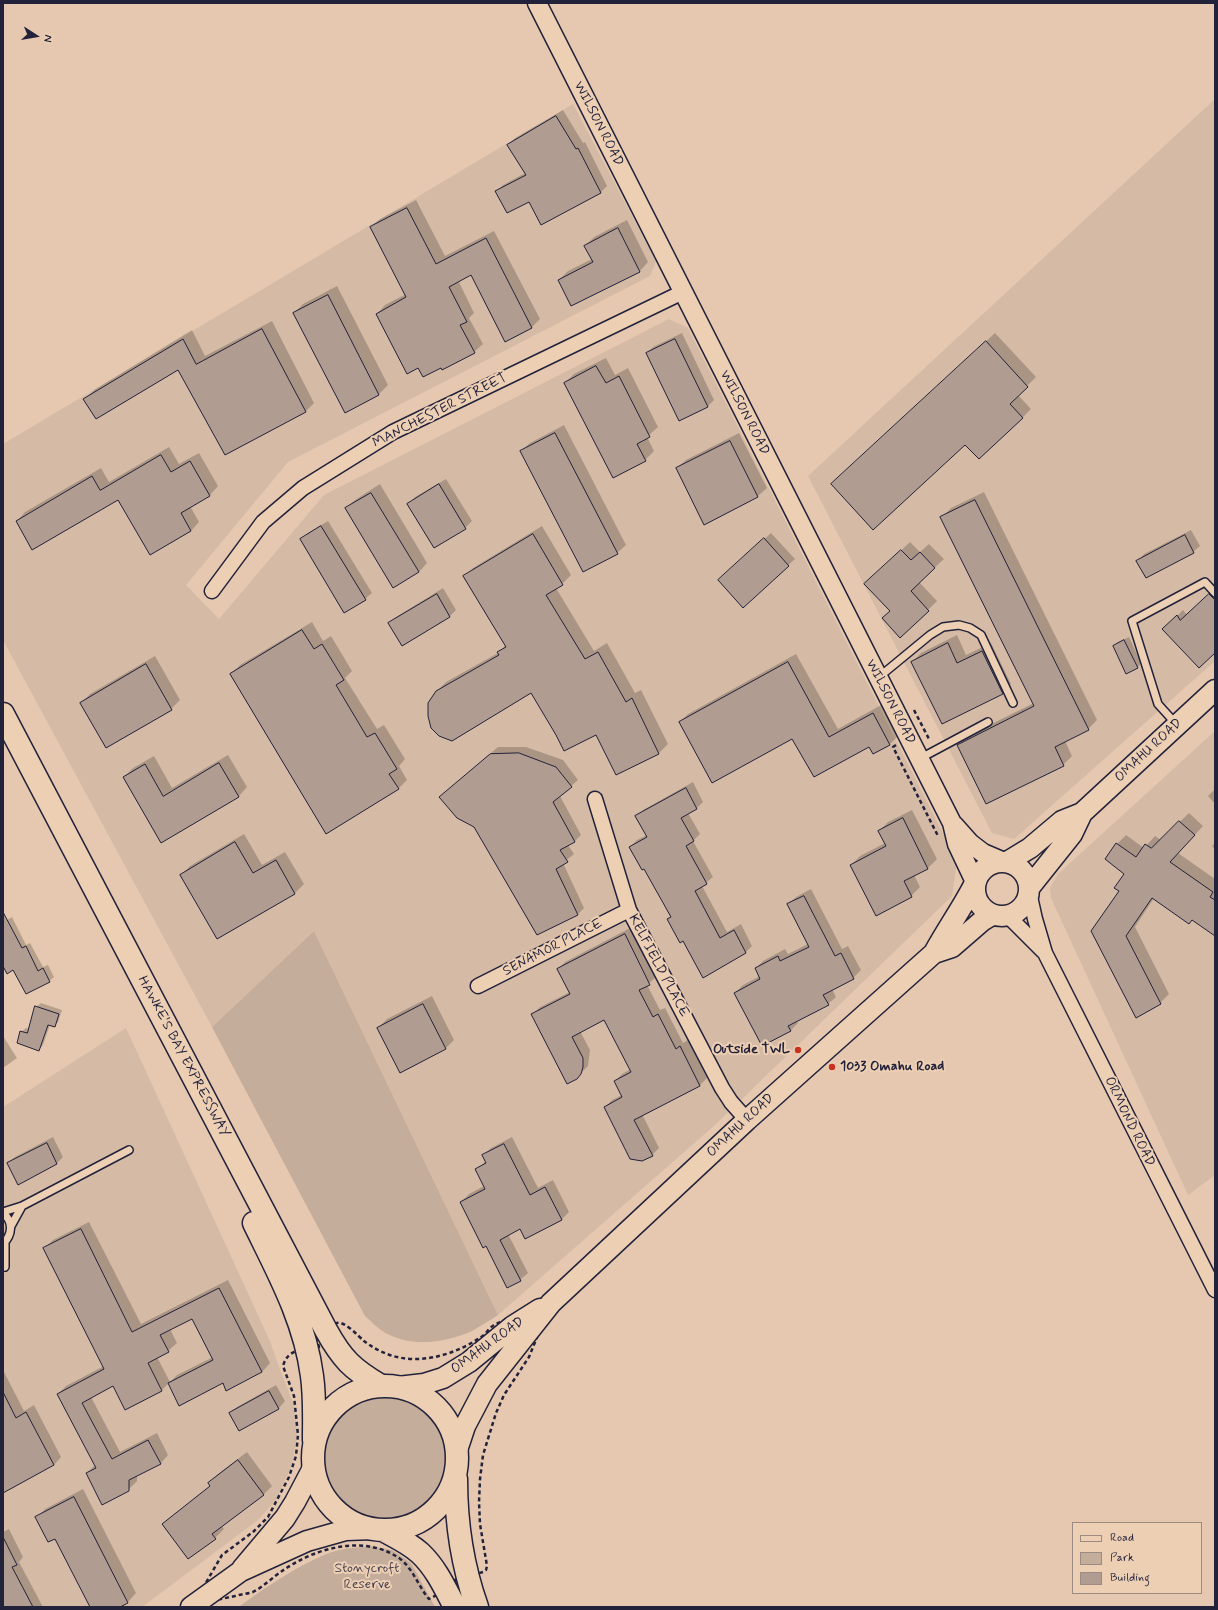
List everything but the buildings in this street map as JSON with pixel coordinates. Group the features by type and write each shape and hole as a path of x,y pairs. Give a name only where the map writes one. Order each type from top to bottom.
{"highway":[{"name":"HAWKE'S BAY EXPRESSWAY","path":"3,714 326,1330 343,1358 352,1368 389,1387 414,1393 426,1398 436,1407 449,1426 454,1437 457,1450 456,1472"},
{"name":"HAWKE'S BAY EXPRESSWAY","path":"3,743 140,1000 232,1179 293,1304 307,1349 312,1375 315,1399 314,1466 317,1481 324,1496 334,1508 345,1517 378,1530"},
{"path":"314,1440 326,1416 332,1408 343,1399 354,1393 389,1387"},
{"path":"456,1472 458,1529 466,1577 476,1607"},
{"path":"378,1530 399,1528 409,1525 429,1515 441,1503 450,1490 456,1472"},
{"path":"378,1530 408,1543 420,1553 438,1575 451,1599"}],"main road":[{"name":"OMAHU ROAD","path":"1006,862 1030,848 1062,821 1082,813 1215,690"},
{"name":"OMAHU ROAD","path":"1029,890 1072,834 1082,813"},
{"path":"1006,862 1016,865 1023,871 1027,879 1029,890 1027,900 1016,912 1000,915 985,911 976,899 975,882 978,875 989,864 1006,862"},
{"name":"OMAHU ROAD","path":"457,1450 465,1426 487,1384 551,1303 747,1120 934,952 966,900 975,882"},
{"name":"OMAHU ROAD","path":"934,952 952,947 982,921 1000,915"},
{"name":"OMAHU ROAD","path":"389,1387 424,1384 442,1378 469,1362 513,1326 551,1303"},
{"path":"241,1571 285,1518 314,1466"},
{"path":"191,1607 241,1571 307,1542 346,1530 378,1530"}],"street":[{"name":"WILSON ROAD","path":"537,3 952,823 957,844 975,882"},
{"name":"MANCHESTER STREET","path":"212,591 263,522 303,488 393,432 683,292"},
{"name":"KELFIELD PLACE","path":"595,799 629,910 722,1088 731,1102 747,1120"},
{"name":"WILSON ROAD","path":"952,823 970,843 983,853 1006,862"},
{"name":"ORMOND ROAD","path":"1029,890 1035,919 1045,953 1215,1290"},
{"name":"SENAMOR PLACE","path":"478,986 629,910"},
{"name":"ORMOND ROAD","path":"1000,915 1045,953"}],"lane":[{"path":"1177,725 1158,704 1132,621 1205,582 1215,593"},
{"path":"878,678 897,664 930,635 943,627 959,624 970,628 981,635 1013,703"},
{"path":"919,759 988,722"},
{"path":"3,1264 5,1266 4,1243 11,1233 11,1226 3,1212 22,1206 129,1150"},
{"path":"11,1226 22,1206"}],"path":[{"path":"900,743 893,747 940,842"},
{"path":"222,1555 253,1532 268,1517 289,1477 296,1456 298,1434 294,1396 283,1366 287,1355 293,1352 319,1347 316,1335 337,1323 342,1323 373,1347 385,1354 399,1358 416,1359 436,1357 453,1352 482,1336 493,1325"},
{"path":"253,1591 284,1570 307,1558 327,1550 361,1545 374,1546 400,1558 410,1567 429,1599 451,1599 456,1585 455,1580 486,1570 479,1502 483,1455 489,1432 504,1394 529,1357"}],"shaded area":[{"path":"1215,99 1215,661 1014,839 992,833 808,476"},
{"path":"573,104 656,261 650,276 288,462 186,585 219,619 324,495 669,319 688,328 957,861 952,896 715,1125 498,1315 314,931 212,1027 3,640 3,444"},
{"path":"1215,731 1215,1175 1188,1195 1051,898 1050,888 1058,874"},
{"path":"126,1028 269,1339 295,1408 297,1436 292,1465 276,1500 258,1520 142,1607 3,1607 3,1107"}],"green space":[{"path":"314,931 498,1315 472,1331 462,1335 439,1341 428,1342 405,1340 384,1332 365,1316 212,1027"},
{"path":"385,1398 408,1402 428,1415 441,1435 445,1458 441,1481 428,1501 408,1514 385,1518 362,1514 342,1501 329,1481 325,1458 329,1435 342,1415 362,1402"},
{"name":"Stonycroft Reserve","path":"369,1546 392,1550 411,1563 435,1607 239,1607 284,1576 321,1556 341,1550"}],"place":[{"name":"Outside TWL","path":"798,1050"},
{"name":"1033 Omahu Road","path":"832,1067"}]}
